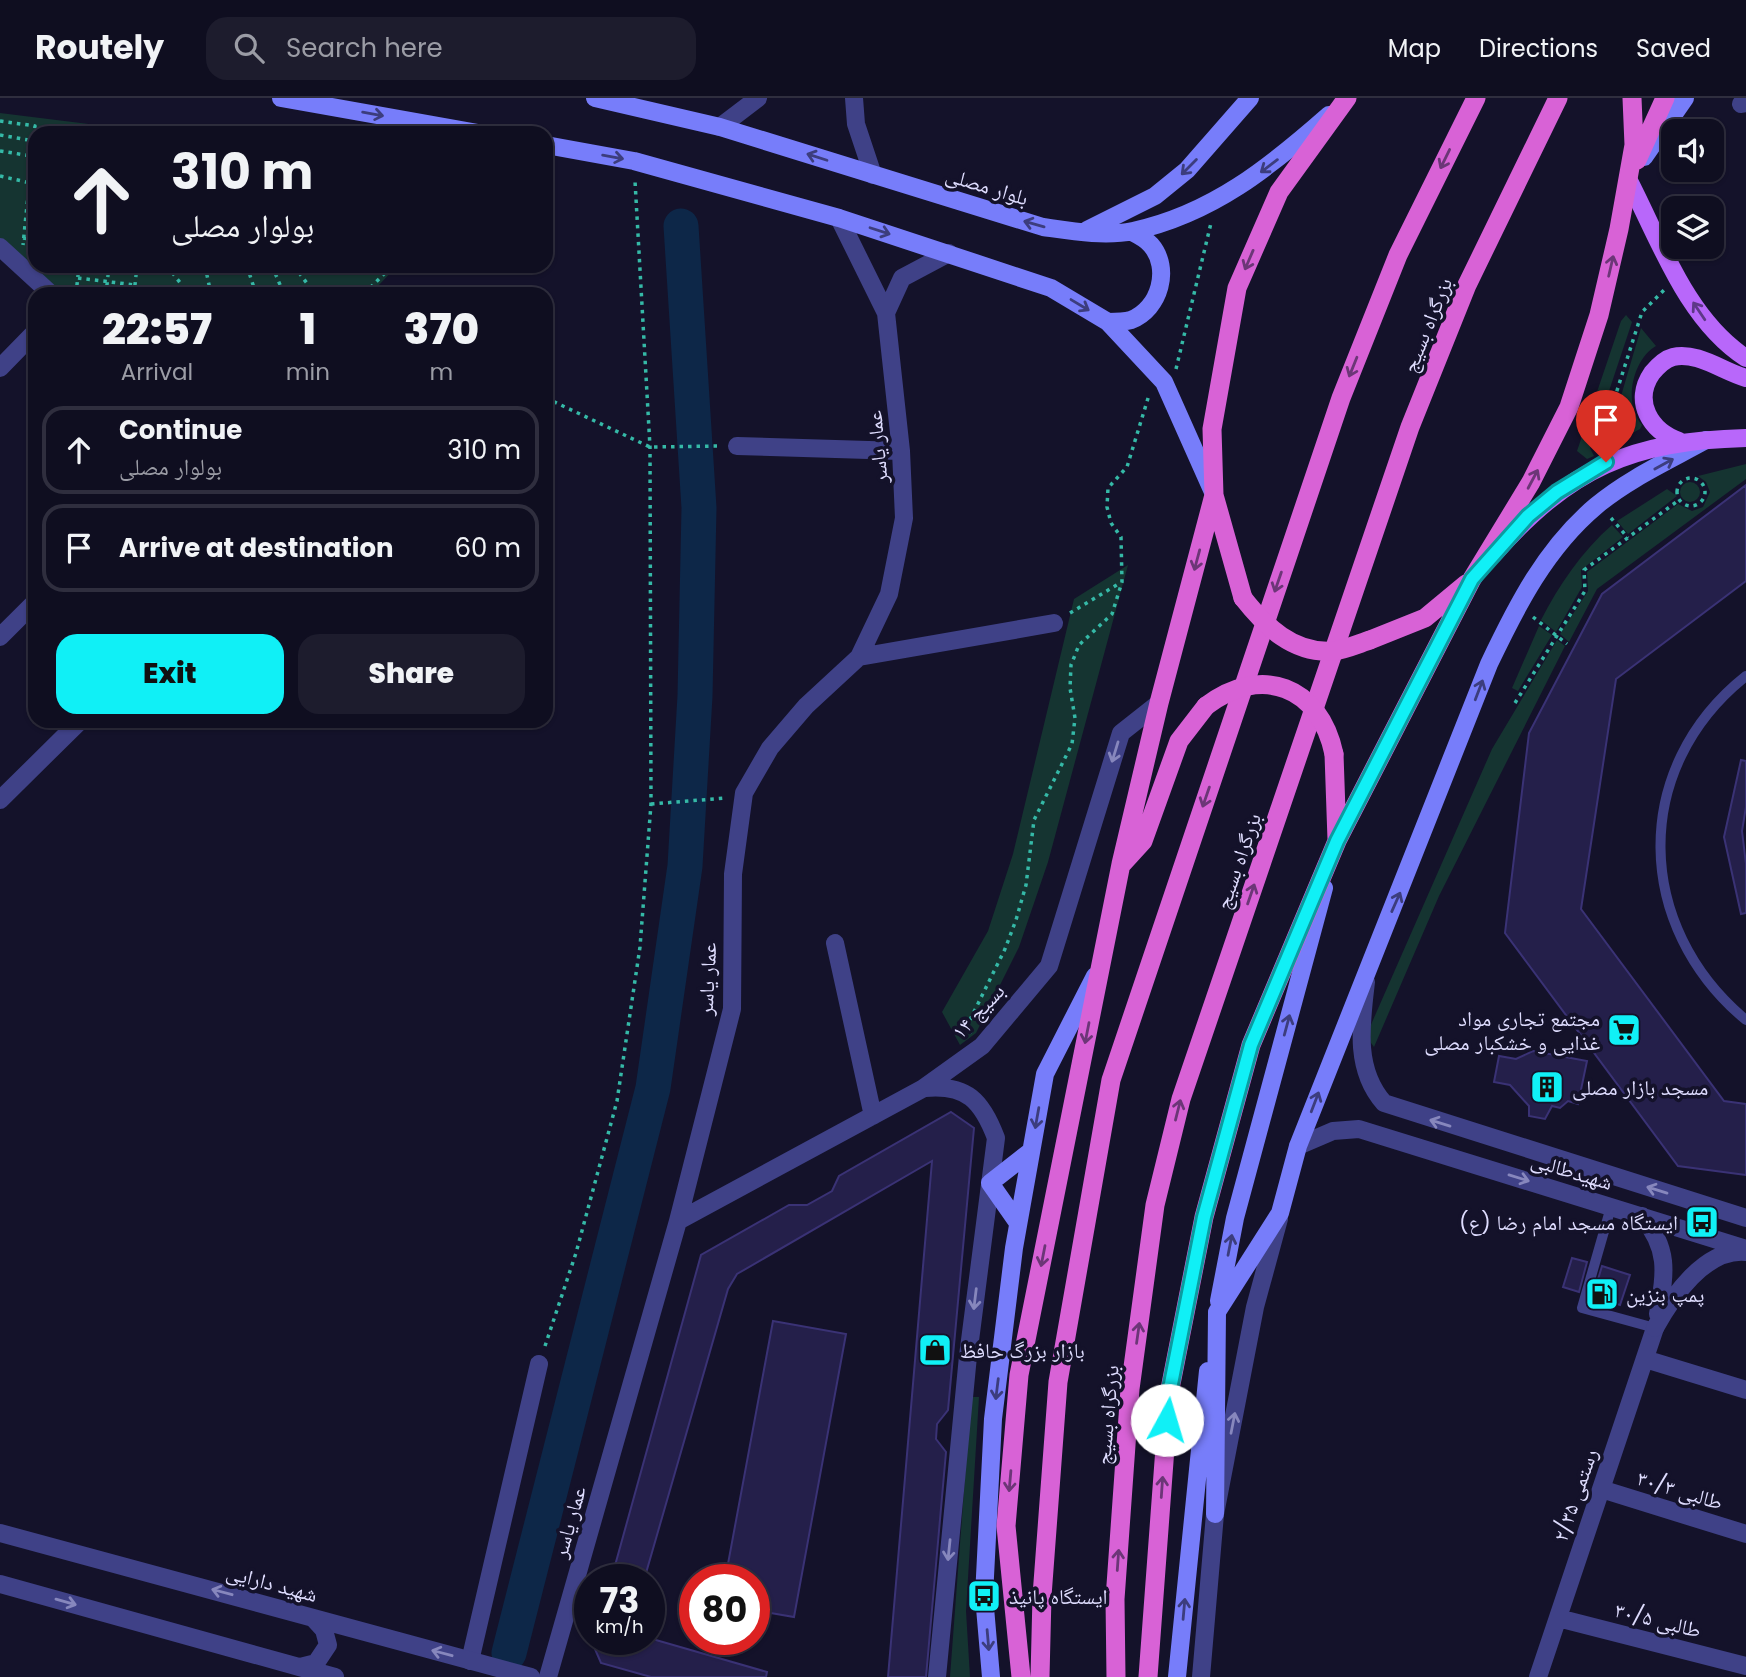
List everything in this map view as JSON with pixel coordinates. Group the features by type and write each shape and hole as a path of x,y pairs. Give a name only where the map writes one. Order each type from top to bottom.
{"highway":[{"path":"1040,1677 1042,1596 1058,1382 1111,1080 1340,398 1398,254 1476,98"},
{"name":"بزرگراه بسیج","path":"1116,1677 1115,1599 1130,1389 1155,1205 1181,1099 1410,426 1467,285 1558,98"},
{"path":"1148,1677 1169,1394 1204,1217 1251,1045 1337,841 1472,579 1531,482 1569,407 1599,315 1629,181 1634,145 1632,98"},
{"path":"1629,181 1665,98"},
{"path":"1343,102 1279,191 1237,288 1212,429 1214,495 1243,598 1265,626 1297,645 1333,651 1370,640 1425,618 1472,579"},
{"path":"1021,1677 1006,1526 1019,1375 1121,864 1159,703 1214,495"},
{"path":"1121,864 1143,841 1180,741 1206,706 1223,693 1243,685 1265,684 1286,688 1305,699 1320,714 1330,733 1334,754 1337,841"}],"main road":[{"path":"281,98 439,126"},
{"name":"بلوار مصلی","path":"595,98 720,127 1043,227 1082,232 1132,232 1209,206 1270,167 1343,102"},
{"path":"1082,232 1155,196 1187,170 1251,98"},
{"path":"1685,98 1629,181 1699,313 1726,345 1746,358"},
{"path":"553,146 634,161 839,218 1051,288 1108,322 1164,382 1214,495"},
{"path":"1108,322 1131,320 1150,307 1161,288 1161,265 1151,244 1132,232"},
{"path":"1679,441 1663,435 1650,422 1643,399 1647,381 1657,366 1673,357 1691,357 1746,378"},
{"path":"1472,579 1528,516 1557,492 1606,462 1679,441 1746,438"},
{"path":"1215,1514 1217,1312 1280,1213 1298,1146 1368,964 1406,880 1489,664 1517,604 1555,547 1597,505 1709,439"},
{"path":"1177,1677 1204,1394 1217,1312 1235,1218 1337,841"},
{"path":"991,1677 984,1596 993,1419 1018,1223 1045,1074 1101,966"},
{"path":"1018,1223 990,1183 1031,1151"}],"street":[{"path":"720,127 758,98"},
{"path":"853,98 856,124 873,176"},
{"path":"839,218 886,313"},
{"path":"0,247 43,287"},
{"path":"886,313 902,278 949,253"},
{"name":"عمار یاسر","path":"548,1677 678,1221 732,1010 733,874 744,793 771,748 806,706 859,657 889,594 904,518 901,450 886,313"},
{"path":"0,368 28,339"},
{"path":"737,446 901,450"},
{"path":"0,637 28,609"},
{"path":"859,657 1054,623"},
{"name":"بسیج ۱۴","path":"678,1221 922,1088 982,1045 1049,967 1121,733 1159,703"},
{"path":"0,800 73,728"},
{"path":"835,943 873,1116"},
{"path":"1368,964 1360,1032 1366,1072 1373,1090 1384,1103 1396,1110"},
{"path":"922,1088 947,1086 965,1093 986,1114 996,1138 968,1356 937,1677"},
{"path":"1384,1136 1378,1127 1380,1113 1387,1109 1396,1110"},
{"name":"شهیدطالبی","path":"1396,1110 1746,1218"},
{"name":"شهیدطالبی","path":"1298,1146 1333,1131 1359,1129 1642,1216 1746,1251"},
{"path":"1201,1677 1215,1514 1255,1307 1280,1213"},
{"path":"1642,1216 1654,1231 1666,1272 1655,1328"},
{"path":"1655,1328 1669,1303 1715,1258 1733,1251 1746,1251"},
{"name":"رستمی ۲/۳۵","path":"1538,1677 1655,1328"},
{"path":"1645,1359 1746,1390"},
{"path":"470,1661 539,1364"},
{"name":"طالبی ۳۰/۳","path":"1601,1489 1746,1534"},
{"name":"شهید دارایی","path":"0,1533 531,1677"},
{"path":"0,1584 335,1677"},
{"path":"300,1667 316,1663 328,1645 324,1630 313,1618"},
{"name":"طالبی ۳۰/۵","path":"1558,1618 1746,1666"}],"lane":[{"path":"1746,676 1711,709 1679,759 1662,816 1660,845 1665,894 1677,931 1707,982 1746,1020"},
{"path":"1611,1207 1582,1308 1655,1328"}],"path":[{"path":"0,121 35,126"},
{"path":"0,135 28,140"},
{"path":"0,151 28,155"},
{"path":"539,1364 576,1253 617,1101 640,947 651,804 650,447 634,161"},
{"path":"0,176 28,182"},
{"path":"20,266 28,196"},
{"path":"982,1045 966,1028 1016,920 1026,885 1034,820 1072,744 1075,718 1070,688 1071,665 1079,645 1112,614 1122,582 1121,537 1107,507 1108,488 1127,467 1150,393 1175,373 1213,215 1209,206"},
{"path":"23,238 28,239"},
{"path":"77,287 78,273"},
{"path":"107,287 108,273"},
{"path":"78,278 135,285 137,273"},
{"path":"172,273 184,287"},
{"path":"370,287 385,273"},
{"path":"1606,462 1600,444 1642,312 1677,275"},
{"path":"553,401 650,447 702,447"},
{"path":"1693,479 1701,483 1705,491 1700,503 1686,506 1679,500 1677,491 1681,483 1693,479"},
{"path":"1515,704 1585,591 1584,570 1679,500"},
{"path":"1597,505 1628,538"},
{"path":"1054,623 1122,582"},
{"path":"1517,604 1567,644"},
{"path":"651,804 718,800"}],"green space":[{"path":"0,113 105,126 28,126 28,265 0,238"},
{"path":"36,273 390,273 379,287 51,287"},
{"path":"1626,315 1632,322 1590,448 1594,456 1587,459 1577,451 1621,321"},
{"path":"1641,328 1656,346 1641,361 1633,383 1633,406 1642,425 1640,429 1606,447"},
{"path":"1746,464 1746,479 1597,589 1569,642 1560,634 1588,591 1587,572 1678,504 1692,511 1703,507 1710,492 1706,482 1698,476"},
{"path":"1686,482 1694,482 1700,492 1694,502 1686,502 1680,496 1680,488"},
{"path":"1667,489 1677,496 1628,534 1617,521"},
{"path":"1612,525 1623,537 1581,570 1582,587 1556,632 1541,620 1572,569"},
{"path":"1128,565 1048,862 1019,947 976,1033 960,1045 942,1012 988,931 1013,854 1074,599"},
{"path":"1539,626 1552,635 1518,691 1512,688"},
{"path":"1557,640 1565,646 1439,896 1374,1047 1366,1036 1492,749"},
{"path":"971,1397 979,1397 966,1611 970,1677 950,1677"}],"building":[{"path":"1746,485 1746,581 1616,679 1581,909 1724,1101 1746,1104 1746,1175 1678,1166 1505,933 1529,733 1602,594"},
{"path":"1741,760 1746,761 1746,807 1742,831 1746,864 1746,913 1741,914 1724,837"},
{"name":"مسجد بازار مصلی","path":"1533,1051 1587,1061 1578,1104 1568,1101 1560,1108 1552,1106 1545,1119 1529,1116 1529,1106 1510,1085 1494,1082 1499,1056 1516,1059"},
{"name":"بازار بزرگ حافظ","path":"951,1112 974,1128 948,1410 937,1424 936,1439 946,1452 926,1677 888,1677 932,1161 737,1274 728,1289 649,1564 615,1564 701,1255 789,1205 807,1205 832,1191 839,1176"},
{"path":"1572,1258 1587,1262 1579,1292 1563,1287"},
{"path":"1602,1266 1630,1275 1620,1305 1593,1296"},
{"path":"773,1321 846,1334 794,1617 770,1613 770,1564 728,1564"},
{"path":"665,1643 679,1647 679,1655 708,1655 767,1672 766,1677 651,1677 601,1663 598,1655 665,1655"}],"waterway":[{"path":"509,1653 653,1088 685,866 695,696 699,508 681,226"}],"place":[{"name":"مجتمع تجاری مواد غذایی و خشکبار مصلی","path":"1624,1030"},
{"name":"مسجد بازار مصلی","path":"1547,1087"},
{"name":"ایستگاه مسجد امام رضا (ع)","path":"1702,1222"},
{"name":"پمپ بنزین","path":"1602,1294"},
{"name":"بازار بزرگ حافظ","path":"935,1350"},
{"name":"ایستگاه پانیذ","path":"984,1596"}],"route":[{"path":"1167,1420 1169,1394 1204,1217 1251,1045 1337,841 1472,579 1528,516 1557,492 1606,462"}]}
